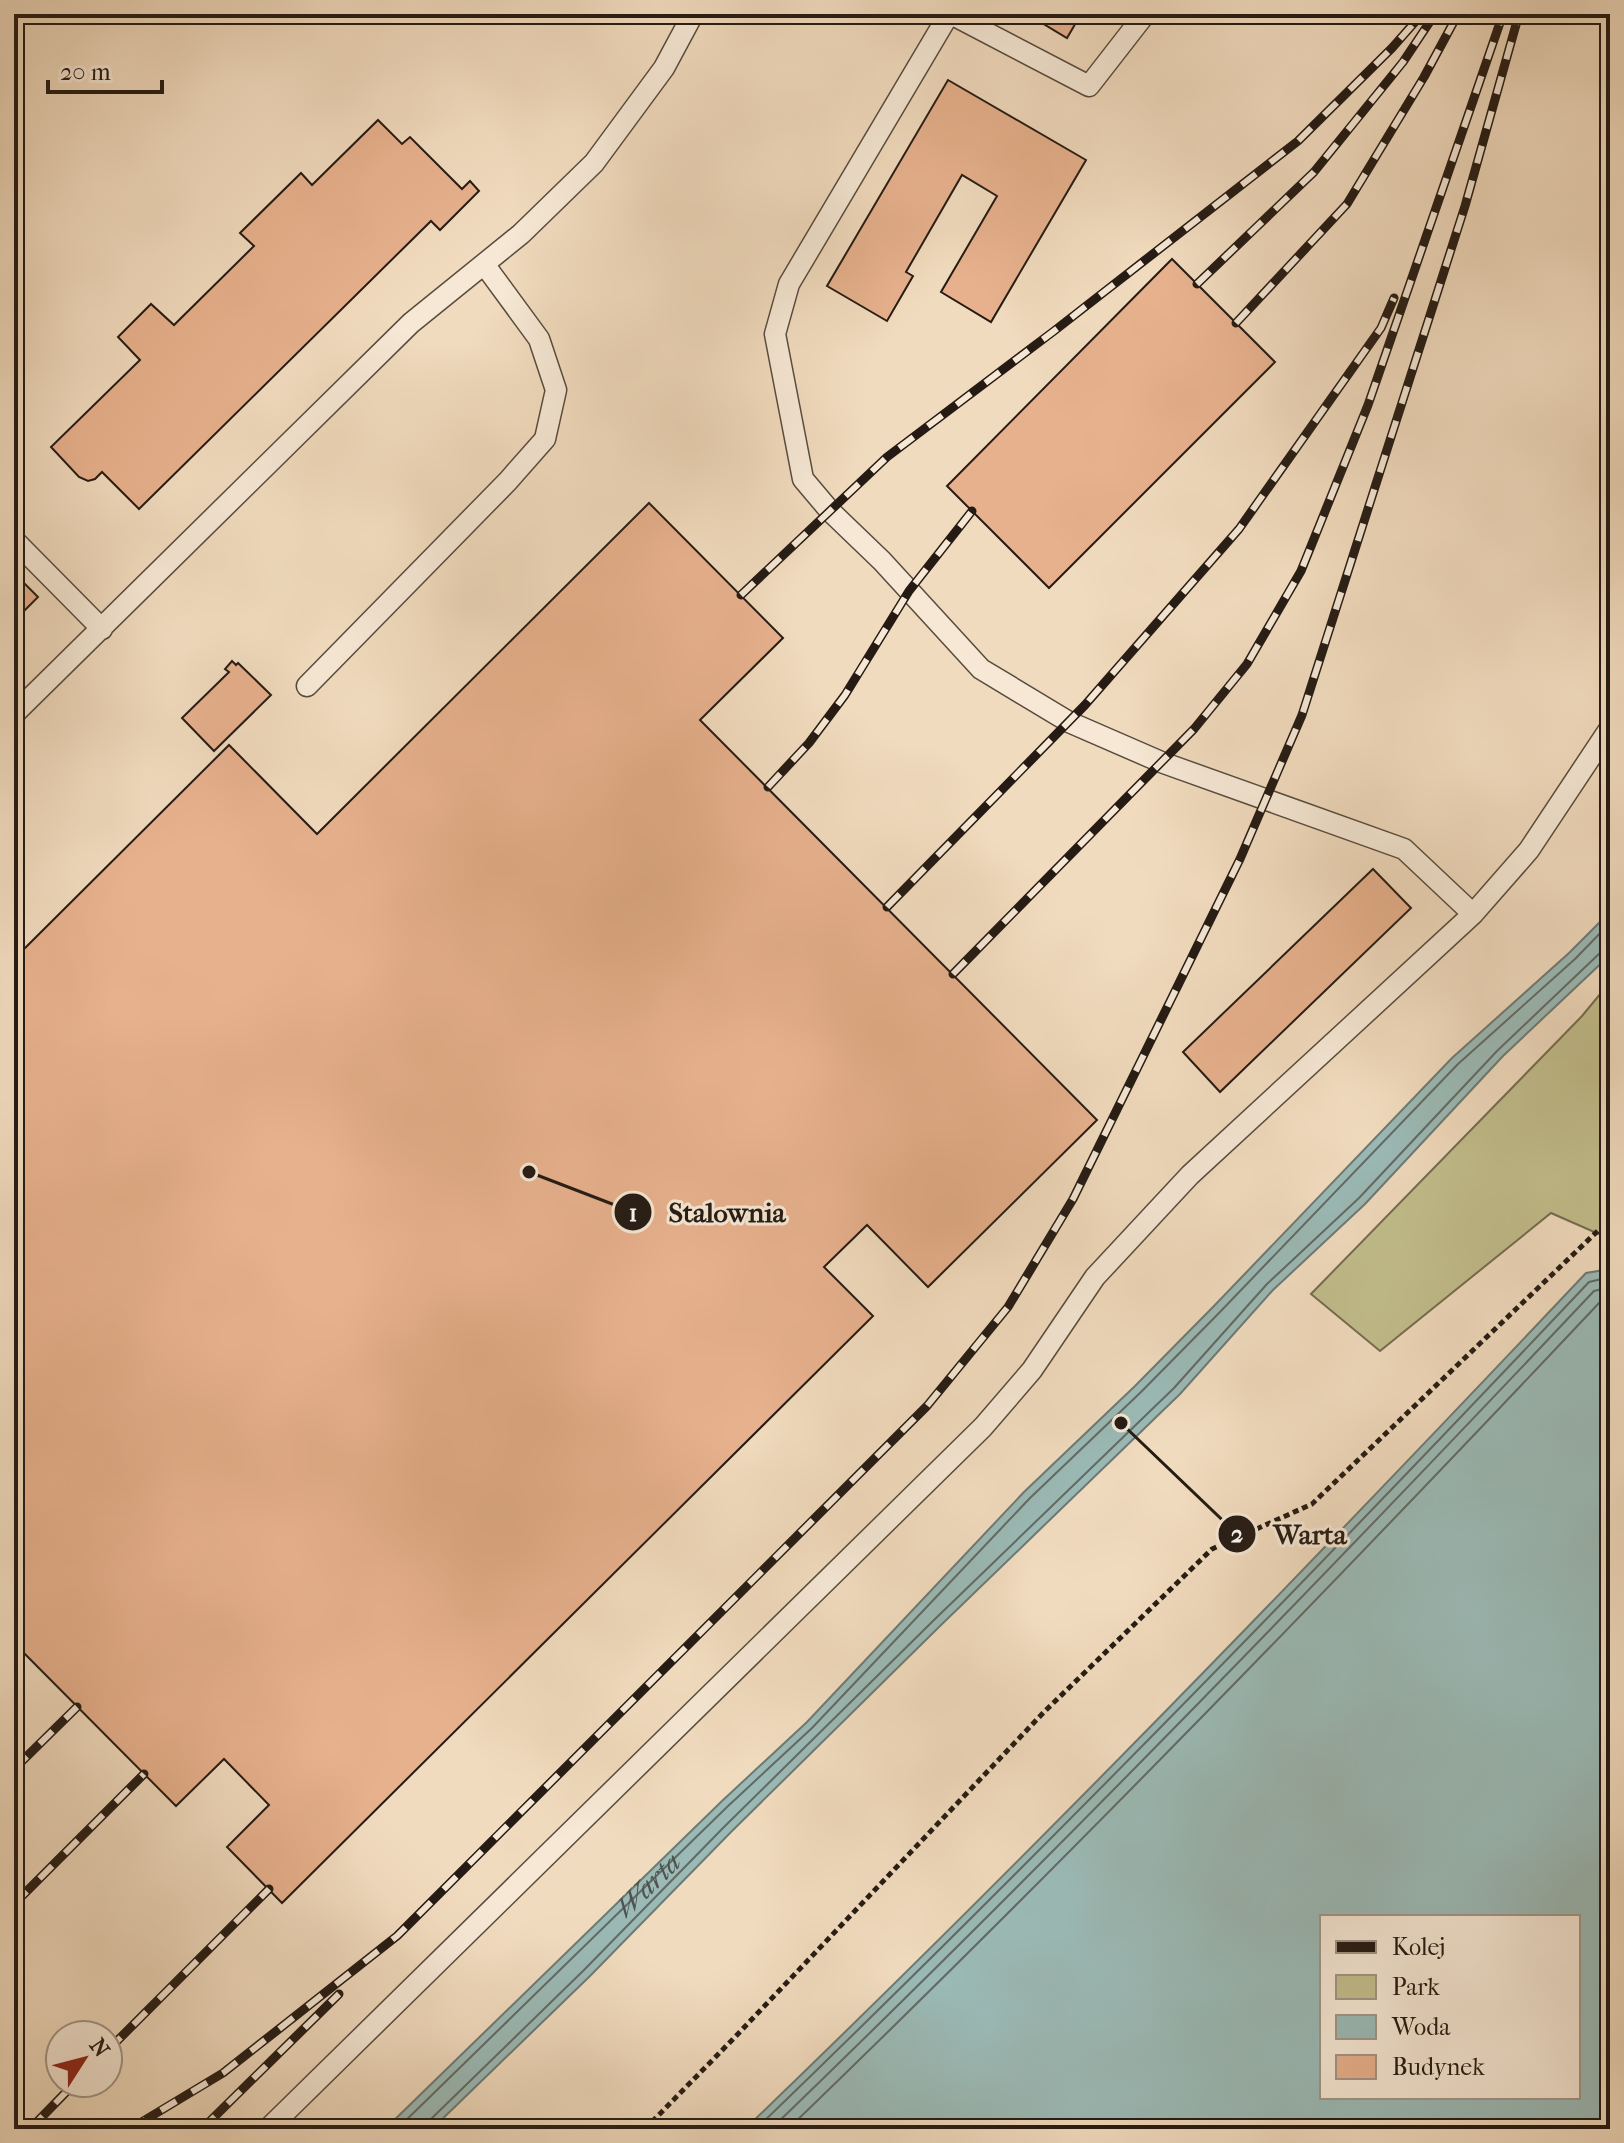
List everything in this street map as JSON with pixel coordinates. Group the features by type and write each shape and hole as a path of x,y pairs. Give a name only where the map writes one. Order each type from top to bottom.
{"lane":[{"path":"14,714 411,323 521,234 594,163 664,68 693,14"},
{"path":"1145,14 1089,86 950,14 789,284 775,334 803,479 981,669 1069,722 1161,762 1404,849 1473,914"},
{"path":"307,686 508,481 545,439 556,390 539,339 484,264"},
{"path":"14,540 102,629"},
{"path":"268,2129 983,1427 1032,1370 1095,1277 1190,1175 1473,914 1529,850 1610,728"}],"path":[{"path":"645,2129 1044,1712 1212,1549 1312,1504 1605,1224 1610,1224"}],"green space":[{"path":"1610,982 1610,1239 1551,1213 1380,1351 1311,1294 1582,1016"}],"water":[{"path":"1610,912 1610,955 1503,1056 1365,1204 1273,1290 1180,1394 940,1626 590,1976 432,2129 385,2129 807,1722 1024,1492 1213,1307 1452,1058"},
{"path":"1610,1269 1610,2129 745,2129 959,1919 1379,1491 1586,1273"}],"building":[{"path":"1027,14 1081,14 1067,38"},
{"path":"948,80 1086,160 991,322 941,292 997,196 962,175 906,272 913,276 887,321 827,286"},
{"path":"378,120 402,144 410,137 462,189 470,181 479,191 440,230 431,221 139,509 102,472 88,481 79,477 51,447 140,360 118,337 151,304 174,325 254,246 240,233 301,173 312,185"},
{"path":"1172,259 1275,362 1049,588 947,486"},
{"path":"649,503 783,638 700,720 1097,1120 928,1287 867,1225 824,1267 873,1316 282,1903 227,1847 269,1805 224,1759 176,1806 14,1643 14,959 229,745 317,834"},
{"path":"14,573 38,597 14,621"},
{"path":"232,661 236,665 238,663 271,695 214,751 182,718 229,672 225,669"},
{"path":"1373,869 1411,908 1220,1092 1183,1052"}],"railway":[{"path":"741,595 887,457 1298,141 1422,14"},
{"path":"1197,284 1314,172 1403,62 1435,14"},
{"path":"1236,323 1347,204 1424,77 1458,14"},
{"path":"953,974 1194,729 1247,664 1301,571 1368,405 1503,14"},
{"path":"130,2129 223,2073 397,1936 927,1406 1008,1307 1073,1199 1240,859 1302,715 1465,206 1519,14"},
{"path":"887,907 1085,705 1239,529 1381,328 1394,298"},
{"path":"768,787 809,743 845,695 909,591 972,511"},
{"path":"14,1769 77,1707"},
{"path":"14,1904 144,1774"},
{"path":"124,2034 269,1889"},
{"path":"202,2129 339,1994"},
{"path":"30,2129 59,2099"}],"place":[{"name":"Stalownia","path":"529,1172"},
{"name":"Warta","path":"1121,1423"}]}
